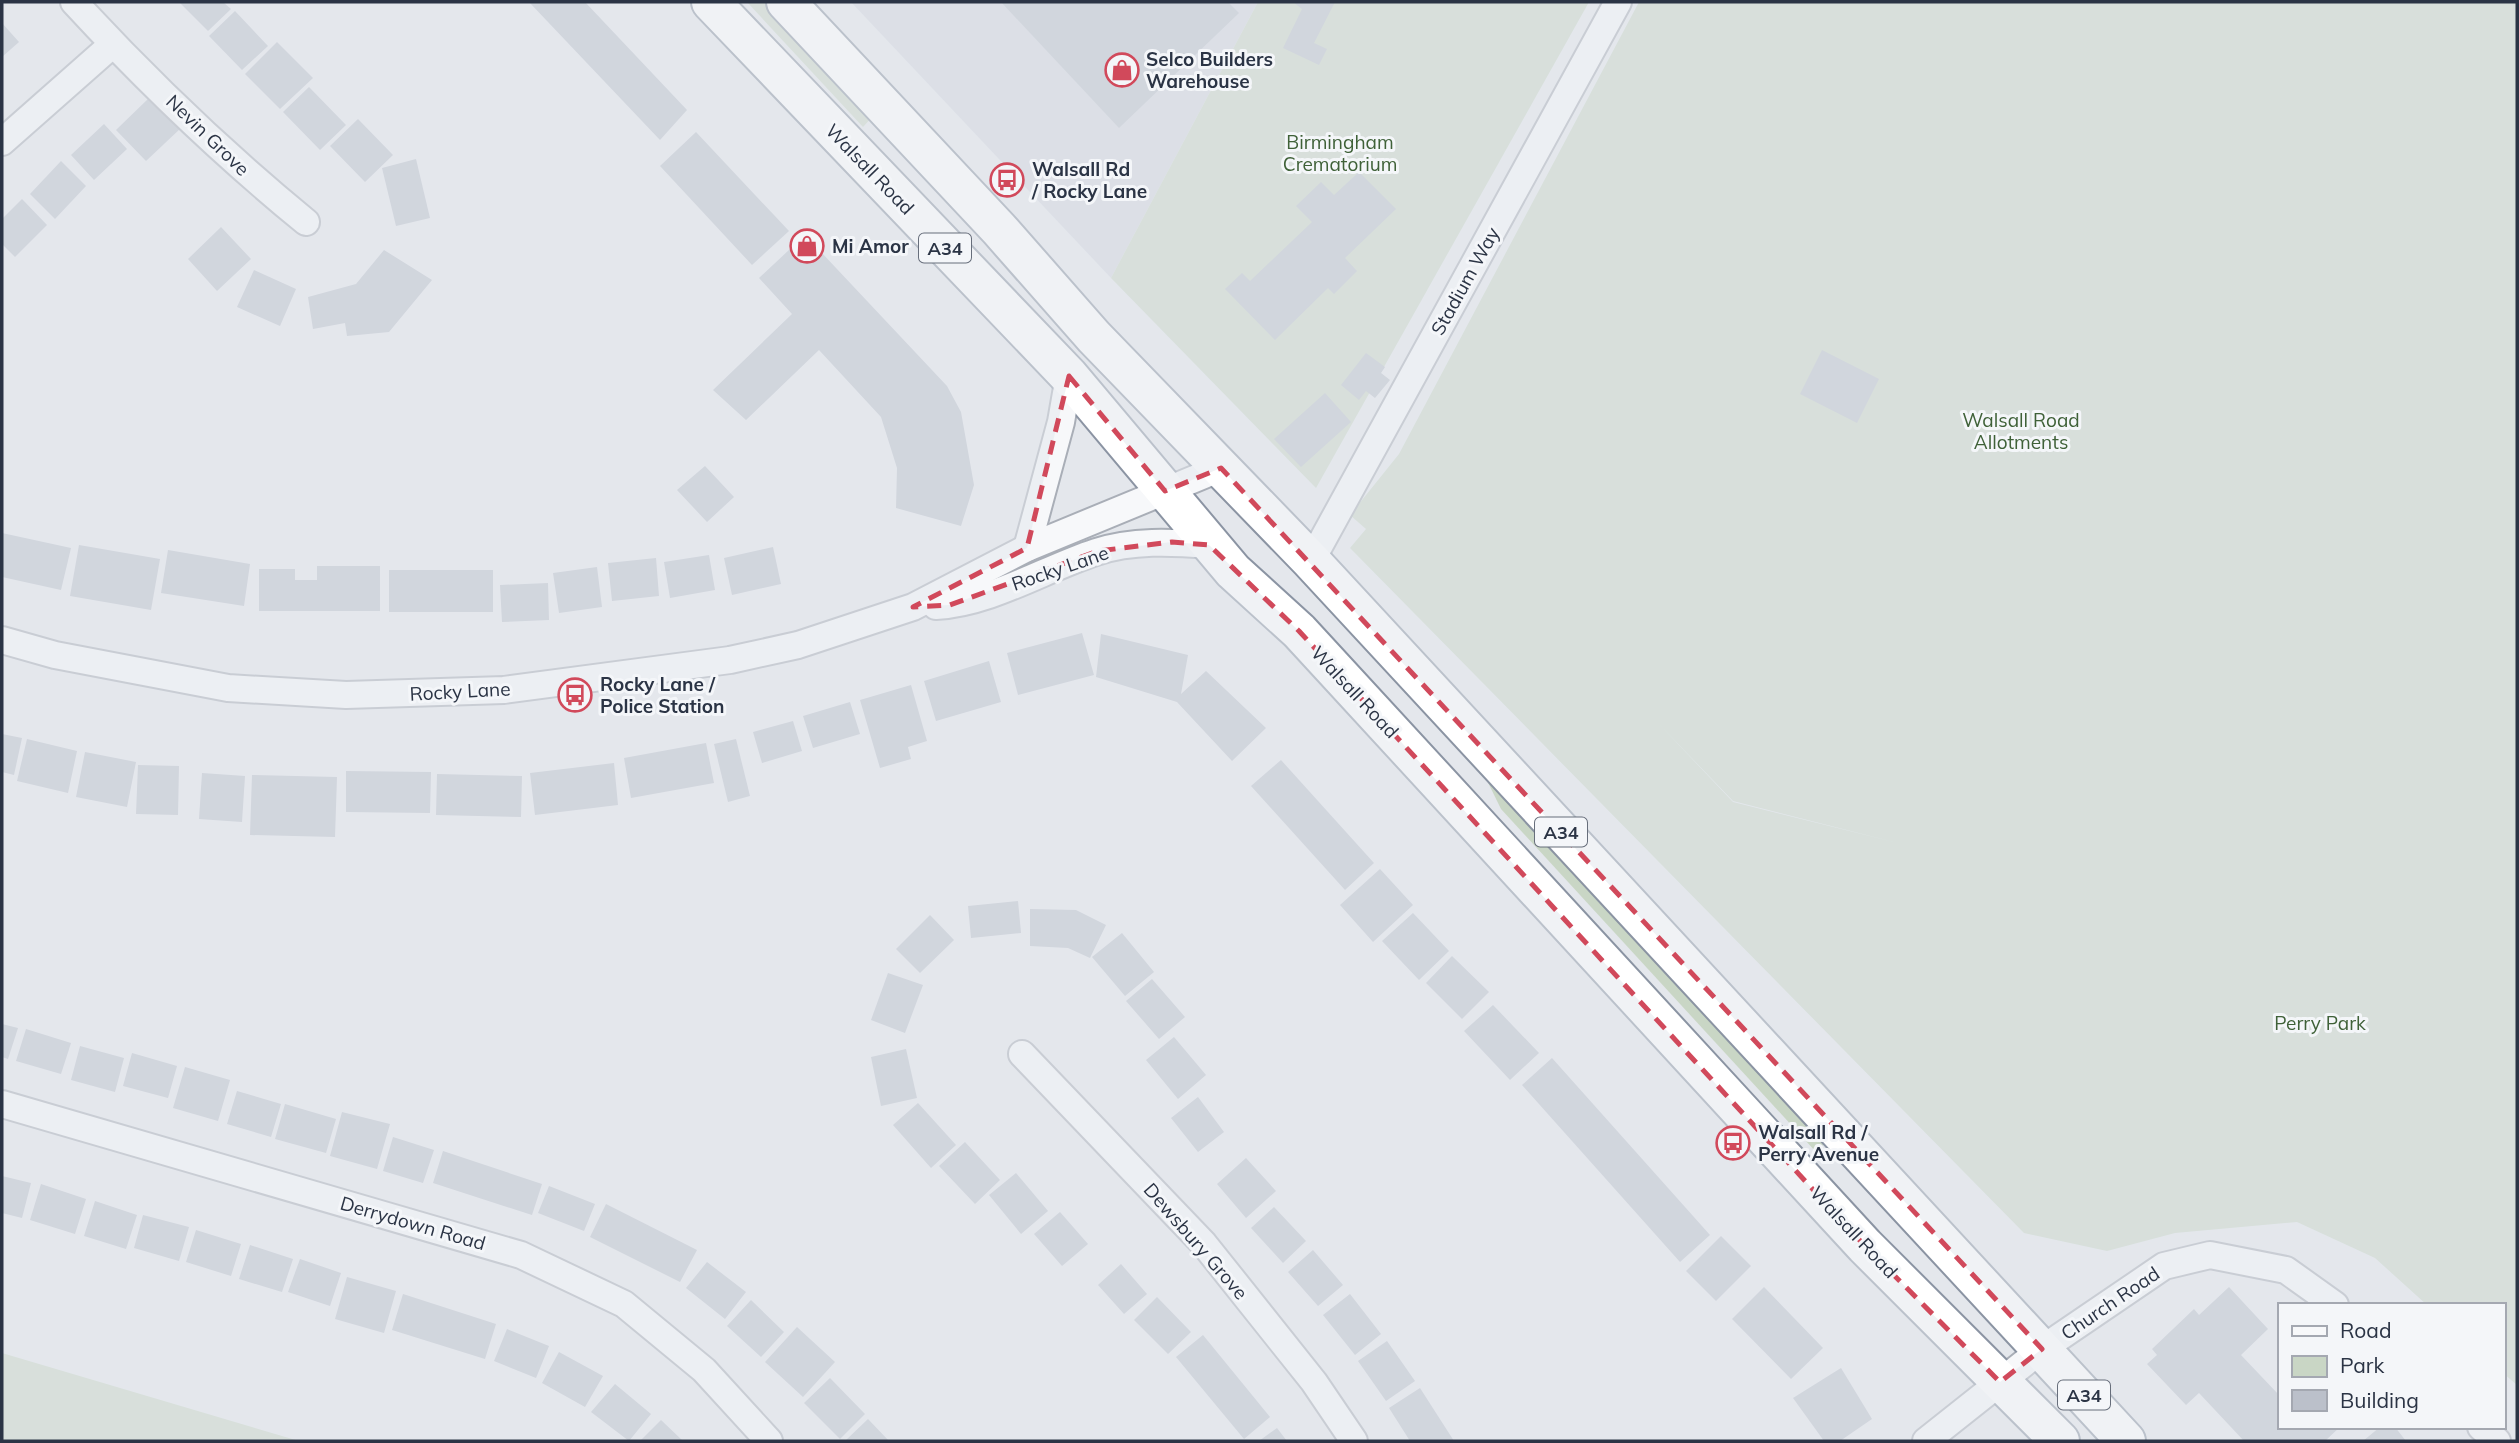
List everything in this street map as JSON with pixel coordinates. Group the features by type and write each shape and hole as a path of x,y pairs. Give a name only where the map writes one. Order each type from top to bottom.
{"highway":[{"name":"Walsall Road","path":"711,2 1069,376 1209,545 1299,631 1865,1246 2060,1441"},
{"name":"A34","path":"786,2 980,209 1094,337 1311,561 2126,1441"},
{"path":"1299,631 1296,589 1311,561"}],"street":[{"name":"Nevin Grove","path":"74,2 113,44 264,188 306,222"},
{"name":"Stadium Way","path":"1311,561 1618,2"},
{"path":"2,142 113,44"},
{"name":"Rocky Lane","path":"1027,548 1061,422 1069,376"},
{"name":"Rocky Lane","path":"2,640 55,655 228,688 346,695 477,691 730,660 798,645 914,607 1027,548 1222,468"},
{"name":"Rocky Lane","path":"914,607 950,605 1098,551 1172,542 1209,545"},
{"name":"Dewsbury Grove","path":"1022,1054 1204,1244 1314,1382 1354,1441"},
{"name":"Derrydown Road","path":"2,1104 522,1255 624,1304 704,1370 769,1441"},
{"name":"Church Road","path":"2042,1349 2164,1266 2210,1255 2286,1270 2332,1303"},
{"path":"1926,1441 2042,1349"},
{"path":"2483,1429 2497,1441"}],"highlighted area":[{"path":"1069,376 1165,491 1221,468 2042,1349 2000,1382 1865,1246 1299,631 1209,545 1172,542 1098,551 950,605 913,607 1027,548"}],"shaded area":[{"path":"851,2 1258,2 1111,278"}],"green space":[{"path":"747,2 771,2 874,115 863,127"},
{"name":"Birmingham Crematorium","path":"1258,2 1589,2 1316,488 1111,278"},
{"name":"Walsall Road Allotments","path":"1639,2 2517,2 2517,1385 2505,1375 2505,1303 2425,1303 2375,1258 2297,1222 2175,1233 2107,1251 2024,1233 1350,548 1366,529 1350,515 1399,454","holes":["1658,723 1733,801 1894,842 1733,802"]},
{"path":"1476,758 1829,1139 1816,1152 1501,809"},
{"path":"2,1353 299,1441 2,1441"}],"building":[{"path":"179,2 223,2 231,9 208,31"},
{"path":"529,2 585,2 687,110 660,140"},
{"name":"Selco Builders Warehouse","path":"1001,2 1228,2 1239,13 1119,128"},
{"path":"1293,2 1335,2 1314,43 1327,49 1319,65 1283,48 1302,9"},
{"path":"235,11 268,46 242,70 209,36"},
{"path":"2,23 19,42 2,57"},
{"path":"277,42 313,78 280,109 245,74"},
{"path":"309,87 346,125 320,150 283,112"},
{"path":"150,97 181,128 146,161 116,130"},
{"path":"358,119 393,155 365,182 330,146"},
{"path":"104,124 127,149 94,180 71,155"},
{"path":"696,132 789,231 752,265 660,166"},
{"path":"416,159 430,218 396,226 382,168"},
{"path":"61,161 86,186 55,219 30,194"},
{"path":"1359,172 1396,209 1345,258 1357,271 1334,294 1328,288 1275,340 1225,289 1242,273 1250,281 1312,222 1296,206 1321,182 1334,195"},
{"path":"22,199 47,225 15,257 2,244 2,219"},
{"path":"221,227 251,259 217,291 188,259"},
{"path":"805,235 947,386 961,412 974,485 961,526 896,508 897,468 881,417 819,350 746,420 713,390 792,314 759,278"},
{"path":"384,250 432,280 389,332 347,336 345,323 313,329 308,297 356,284"},
{"path":"254,270 296,289 280,326 237,307"},
{"path":"1822,350 1879,379 1857,423 1800,394"},
{"path":"1366,353 1385,367 1381,373 1390,380 1375,398 1366,391 1359,400 1341,385"},
{"path":"1325,393 1351,422 1301,467 1274,439"},
{"path":"705,466 734,497 707,522 677,490"},
{"path":"2,533 71,548 61,590 2,577"},
{"path":"79,545 160,559 151,610 70,596"},
{"path":"773,547 781,584 732,595 724,558"},
{"path":"168,550 250,564 244,606 161,593"},
{"path":"709,555 715,590 670,598 664,562"},
{"path":"656,558 659,596 612,601 608,563"},
{"path":"317,566 380,566 380,611 259,611 259,569 295,569 295,580 317,580"},
{"path":"597,567 602,607 559,613 553,573"},
{"path":"389,570 493,570 493,612 389,612"},
{"path":"548,583 549,620 502,622 500,585"},
{"path":"1082,633 1094,675 1018,695 1007,653"},
{"path":"1101,634 1188,655 1181,694 1206,671 1266,728 1232,761 1177,702 1096,677"},
{"path":"989,661 1001,702 936,721 924,681"},
{"path":"911,685 927,741 908,747 911,759 880,768 860,700"},
{"path":"850,702 860,734 813,748 803,716"},
{"path":"793,721 802,751 762,763 753,732"},
{"path":"2,734 22,738 14,775 2,772"},
{"path":"27,739 77,751 68,793 17,781"},
{"path":"736,739 750,796 728,802 714,744"},
{"path":"706,743 714,783 631,798 624,758"},
{"path":"85,752 136,762 127,807 76,797"},
{"path":"1281,760 1374,863 1345,890 1251,786"},
{"path":"614,763 618,805 535,815 530,773"},
{"path":"138,765 179,766 178,815 136,814"},
{"path":"346,771 431,772 430,813 346,812"},
{"path":"202,773 245,776 242,822 199,819"},
{"path":"437,774 522,776 521,817 436,815"},
{"path":"252,775 337,777 335,837 250,835"},
{"path":"1380,869 1413,905 1373,942 1340,905"},
{"path":"1018,901 1021,933 971,938 968,906"},
{"path":"1030,909 1076,910 1106,925 1090,958 1068,948 1030,946"},
{"path":"1413,913 1449,951 1419,980 1382,941"},
{"path":"930,915 954,940 920,973 896,949"},
{"path":"1122,933 1154,972 1125,996 1092,957"},
{"path":"1452,956 1489,992 1462,1019 1426,983"},
{"path":"888,973 923,985 905,1033 871,1020"},
{"path":"1152,979 1185,1017 1159,1039 1126,1001"},
{"path":"1493,1005 1539,1053 1510,1080 1464,1031"},
{"path":"2,1024 18,1028 8,1059 2,1057"},
{"path":"26,1029 71,1043 61,1074 16,1061"},
{"path":"1174,1037 1206,1075 1178,1099 1146,1060"},
{"path":"80,1046 124,1058 115,1092 71,1080"},
{"path":"906,1049 917,1098 881,1106 871,1057"},
{"path":"132,1053 177,1066 168,1098 123,1086"},
{"path":"1552,1058 1710,1235 1680,1262 1522,1085"},
{"path":"185,1067 230,1080 218,1121 173,1108"},
{"path":"237,1091 281,1104 271,1137 227,1124"},
{"path":"1198,1097 1224,1132 1198,1152 1171,1118"},
{"path":"918,1103 956,1145 931,1168 893,1125"},
{"path":"285,1104 336,1119 326,1153 275,1139"},
{"path":"342,1112 390,1124 377,1169 330,1156"},
{"path":"393,1137 434,1150 423,1183 383,1171"},
{"path":"965,1142 1000,1180 975,1204 939,1166"},
{"path":"443,1151 542,1184 532,1215 433,1183"},
{"path":"1246,1158 1276,1191 1246,1218 1217,1184"},
{"path":"1016,1173 1048,1211 1021,1234 989,1195"},
{"path":"2,1176 31,1183 22,1218 2,1213"},
{"path":"41,1184 86,1199 75,1234 30,1220"},
{"path":"549,1186 595,1204 584,1231 538,1213"},
{"path":"95,1201 137,1215 126,1249 84,1236"},
{"path":"606,1204 697,1250 680,1282 590,1237"},
{"path":"1274,1207 1306,1241 1283,1263 1251,1228"},
{"path":"1060,1212 1088,1244 1062,1266 1034,1234"},
{"path":"143,1215 189,1227 179,1261 134,1248"},
{"path":"196,1230 241,1244 231,1276 186,1262"},
{"path":"1721,1236 1751,1266 1716,1301 1686,1271"},
{"path":"250,1245 293,1259 282,1292 239,1279"},
{"path":"1313,1250 1343,1285 1318,1306 1288,1272"},
{"path":"300,1259 341,1273 330,1306 288,1292"},
{"path":"707,1262 746,1292 725,1319 686,1288"},
{"path":"1121,1264 1147,1294 1124,1314 1098,1285"},
{"path":"347,1277 396,1291 384,1333 335,1319"},
{"path":"1764,1287 1823,1348 1791,1379 1732,1319"},
{"path":"2229,1287 2268,1329 2241,1355 2278,1394 2278,1429 2338,1429 2325,1441 2244,1441 2199,1393 2186,1405 2147,1364 2157,1355 2152,1349 2194,1309 2199,1315"},
{"path":"403,1294 496,1324 485,1359 392,1330"},
{"path":"1350,1294 1381,1334 1355,1355 1323,1315"},
{"path":"1157,1297 1191,1332 1168,1354 1134,1320"},
{"path":"751,1300 784,1332 761,1357 727,1326"},
{"path":"797,1327 835,1362 803,1397 765,1362"},
{"path":"507,1329 549,1346 536,1378 494,1361"},
{"path":"1203,1335 1270,1417 1244,1439 1176,1357"},
{"path":"1387,1341 1415,1381 1386,1401 1358,1361"},
{"path":"559,1352 603,1376 585,1407 542,1383"},
{"path":"1841,1368 1872,1419 1840,1441 1824,1441 1793,1398"},
{"path":"830,1378 865,1414 840,1439 804,1403"},
{"path":"615,1384 651,1414 629,1441 591,1412"},
{"path":"1420,1388 1454,1441 1410,1441 1389,1408"},
{"path":"868,1419 889,1441 845,1441"},
{"path":"661,1420 683,1441 640,1441"},
{"path":"1277,1428 1287,1441 1259,1441"},
{"path":"2378,1429 2397,1429 2406,1441 2363,1441"}],"place":[{"name":"Selco Builders Warehouse","path":"1122,70"},
{"name":"Walsall Rd / Rocky Lane","path":"1007,180"},
{"name":"Mi Amor","path":"807,246"},
{"name":"Rocky Lane / Police Station","path":"575,695"},
{"name":"Walsall Rd / Perry Avenue","path":"1733,1143"}],"park label":[{"name":"Perry Park","path":"2320,1023"}]}
